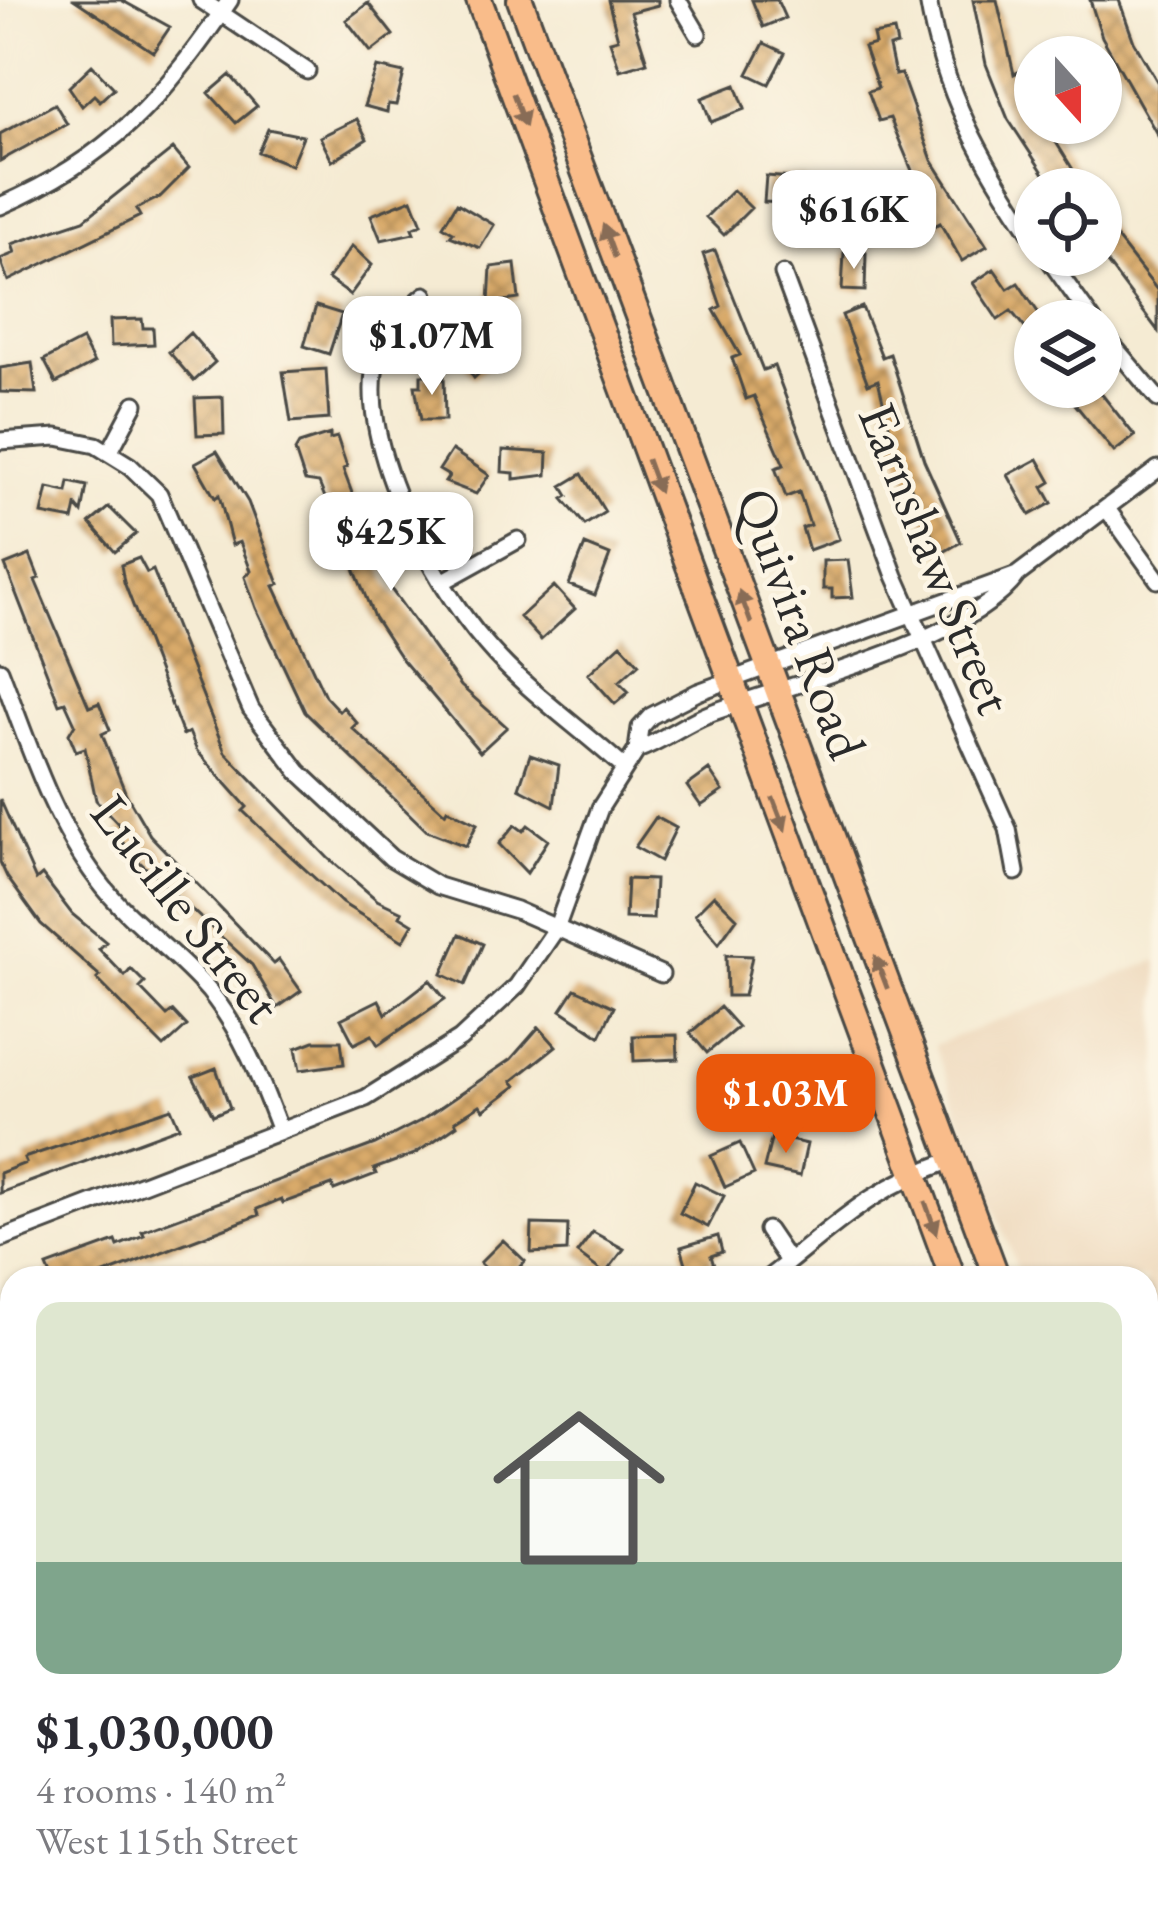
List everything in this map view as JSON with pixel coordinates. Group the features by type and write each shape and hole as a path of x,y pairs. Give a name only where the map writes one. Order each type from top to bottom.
{"main road":[{"name":"Quivira Road","path":"478,0 949,1266"},
{"name":"Quivira Road","path":"520,0 992,1266"}],"street":[{"path":"201,0 225,7 307,70"},
{"path":"678,0 698,34"},
{"path":"928,0 949,91 970,138 1014,206"},
{"path":"0,206 62,177 106,147 186,68 225,7"},
{"name":"Earnshaw Street","path":"783,274 911,615 1009,829 1016,872"},
{"path":"425,295 396,321 380,346 371,402 404,503 444,581 482,640 518,679 623,766"},
{"path":"1122,356 1158,399"},
{"path":"110,453 135,404"},
{"path":"0,441 57,437 110,453 159,494 251,709 299,772 372,843 411,872 661,974"},
{"path":"0,1239 366,1098 460,1039 517,986 556,929 600,808 637,749 733,693 772,680 911,615 1017,575 1158,469"},
{"path":"1107,509 1158,580"},
{"path":"444,581 518,540"},
{"path":"637,749 640,728 651,716 920,637 1003,596 1017,575"},
{"name":"Lucille Street","path":"0,670 63,826 116,902 183,964 227,1017 250,1056 280,1131"},
{"path":"782,1266 845,1211 915,1173 952,1160"},
{"path":"767,1230 788,1261"}],"shaded area":[{"path":"1158,960 1158,1266 1017,1266 934,1045"}],"building":[{"path":"75,0 121,0 170,27 153,52"},
{"path":"608,0 658,0 658,5 631,12 647,62 620,70 610,41 618,39"},
{"path":"752,0 777,0 785,18 763,27"},
{"path":"973,0 997,0 1014,74 1014,128 1008,119 986,64"},
{"path":"1090,0 1119,0 1134,42 1158,83 1158,136 1122,72 1122,36 1102,36"},
{"path":"368,3 393,35 371,52 346,20"},
{"path":"894,31 897,45 889,47 895,75 901,74 932,160 987,246 962,261 940,223 934,226 910,190 918,185 890,118 879,121 868,91 878,88 864,47 875,44 873,35"},
{"path":"764,43 785,53 769,84 748,74"},
{"path":"92,65 114,88 100,101 94,95 82,106 69,87"},
{"path":"377,67 404,73 396,105 388,104 387,112 364,106"},
{"path":"230,75 257,106 236,123 209,93"},
{"path":"736,85 745,109 711,122 702,98"},
{"path":"55,104 67,124 0,161 0,134"},
{"path":"357,119 367,139 332,161 320,137"},
{"path":"268,129 303,136 291,165 258,152"},
{"path":"1024,144 1057,144 1072,168 1040,168"},
{"path":"173,149 189,168 160,197 136,209 140,216 8,281 0,259 15,253 12,244 84,220"},
{"path":"766,176 805,179 803,204 764,202"},
{"path":"733,190 751,208 724,235 706,217"},
{"path":"834,196 858,224 841,239 816,211"},
{"path":"412,199 422,224 412,228 414,233 381,240 371,215"},
{"path":"457,203 494,225 480,248 450,236 453,232 443,226"},
{"path":"1122,245 1158,291 1158,331 1117,276 1122,276"},
{"path":"352,246 372,265 350,295 328,279"},
{"path":"715,250 763,370 774,366 839,539 809,550 802,528 810,525 799,492 786,497 775,468 784,465 754,396 746,399 732,358 740,355 714,310 721,306 703,254"},
{"path":"844,253 866,253 865,291 842,290"},
{"path":"515,264 519,299 489,303 491,267"},
{"path":"994,269 1008,289 1018,283 1030,300 1014,300 1014,315 1011,311 998,320 973,283"},
{"path":"316,306 342,314 329,354 304,346"},
{"path":"862,307 882,357 890,354 924,460 961,542 940,554 895,450 878,380 868,384 842,315"},
{"path":"142,319 143,328 153,328 154,344 111,346 110,320"},
{"path":"489,327 508,347 474,378 458,355 462,346"},
{"path":"190,333 215,362 194,381 169,352"},
{"path":"82,340 94,363 56,383 44,360"},
{"path":"32,363 36,393 0,392 0,368"},
{"path":"326,369 329,419 291,422 283,372"},
{"path":"421,375 444,375 445,420 421,420 415,386 421,386"},
{"path":"223,397 224,434 197,435 195,398"},
{"path":"1078,408 1113,408 1135,436 1114,452"},
{"path":"330,434 330,439 337,437 347,467 343,469 355,501 359,500 388,585 461,686 507,727 480,752 401,658 374,617 319,483 305,481 295,451 299,444"},
{"path":"452,450 489,475 476,494 445,482 449,476 439,470"},
{"path":"503,450 548,453 547,475 514,479 514,473 502,472"},
{"path":"217,451 248,502 279,584 274,586 325,696 339,711 343,707 357,723 352,728 445,813 447,809 477,824 466,846 427,831 305,712 256,608 245,577 251,571 240,542 232,545 219,495 215,498 195,463"},
{"path":"1038,459 1051,482 1043,487 1052,503 1030,515 1008,475"},
{"path":"582,474 605,512 585,525 563,499 568,496 562,486"},
{"path":"69,482 87,486 82,513 76,506 73,520 42,514 48,488 67,492"},
{"path":"109,507 136,534 115,552 90,523"},
{"path":"585,545 610,555 595,595 569,585"},
{"path":"30,555 39,578 35,580 89,707 99,703 110,730 102,734 126,794 150,835 274,964 279,960 301,991 277,1008 252,965 132,855 117,835 121,827 96,800 85,748 76,751 69,734 75,724 65,702 59,704 5,565"},
{"path":"139,558 147,573 153,570 225,752 329,859 377,900 402,912 400,916 413,924 403,941 342,903 272,839 243,811 247,807 197,751 189,732 183,735 124,582 121,565"},
{"path":"848,560 853,597 832,598 832,589 823,589 823,561"},
{"path":"554,586 575,609 541,640 520,617"},
{"path":"621,644 639,664 619,682 629,692 615,704 588,674"},
{"path":"530,755 559,765 554,806 519,788"},
{"path":"709,770 723,791 701,806 687,786"},
{"path":"0,799 36,880 42,875 72,914 106,942 99,949 125,976 131,969 145,983 140,988 167,1016 173,1011 187,1026 164,1047 97,979 100,976 41,924 7,877 0,862"},
{"path":"656,817 676,828 660,861 635,847"},
{"path":"515,825 523,831 528,825 548,840 527,873 499,844"},
{"path":"627,879 655,880 653,919 625,918"},
{"path":"714,895 737,918 719,943 695,914"},
{"path":"460,934 483,944 465,985 442,974"},
{"path":"726,955 752,956 744,996 727,996"},
{"path":"430,980 445,999 378,1045 372,1035 354,1044 341,1019 379,1000 386,1014"},
{"path":"575,989 614,1007 600,1036 561,1010"},
{"path":"720,1007 738,1027 707,1053 690,1033"},
{"path":"539,1027 556,1046 484,1110 480,1105 415,1154 374,1169 376,1174 334,1190 332,1185 283,1203 281,1199 257,1209 259,1215 125,1266 47,1266 116,1241 118,1246 144,1235 142,1231 375,1144 422,1120 511,1059"},
{"path":"677,1035 678,1059 634,1061 633,1036"},
{"path":"314,1041 341,1041 344,1064 300,1070 296,1048"},
{"path":"216,1068 230,1108 213,1115 193,1077"},
{"path":"171,1108 179,1127 0,1193 0,1173 26,1163 24,1158"},
{"path":"772,1136 807,1144 800,1176 764,1168"},
{"path":"740,1143 754,1174 725,1187 711,1156"},
{"path":"695,1182 724,1196 708,1227 680,1213"},
{"path":"532,1224 568,1225 567,1251 531,1253"},
{"path":"593,1232 624,1249 611,1266 594,1266 577,1253"},
{"path":"718,1236 722,1252 711,1256 714,1266 687,1266 681,1247"},
{"path":"503,1240 525,1261 520,1266 480,1263"}]}
